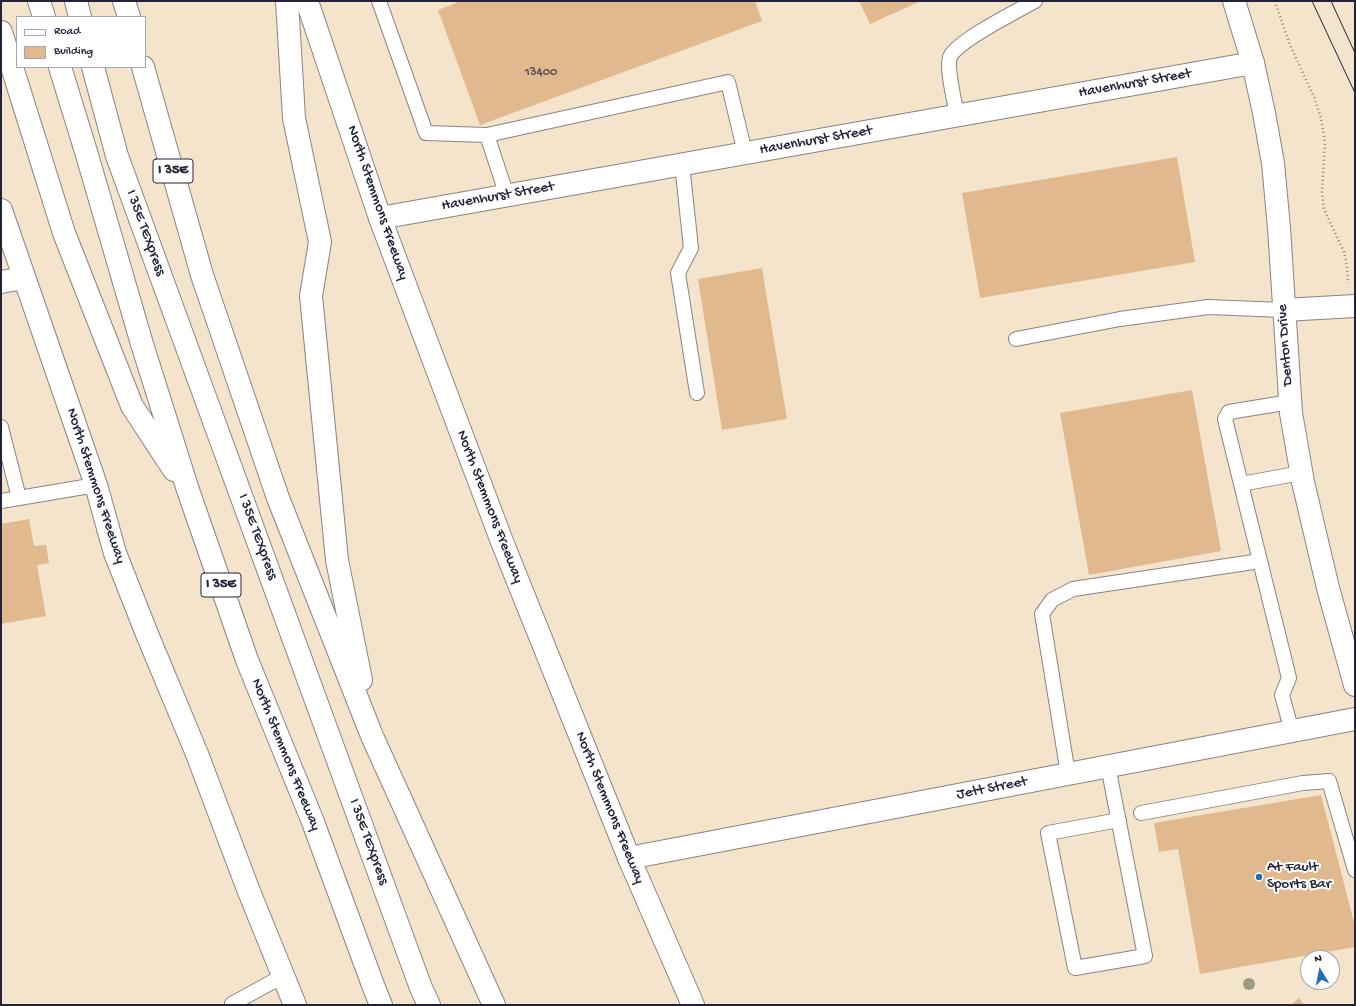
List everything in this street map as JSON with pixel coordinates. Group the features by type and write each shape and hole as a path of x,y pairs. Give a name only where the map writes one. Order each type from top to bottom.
{"main road":[{"path":"39,1 44,16"},
{"path":"76,1 80,16"},
{"path":"124,1 129,16"},
{"path":"287,1 294,118 320,242 310,296 337,560 372,736"},
{"name":"North Stemmons Freeway","path":"307,1 380,218 501,539 629,858 693,1005"},
{"name":"Denton Drive","path":"1234,1 1253,63 1273,163 1279,228 1290,402 1301,473 1328,588 1355,686"},
{"path":"1,32 64,233 132,406 188,490"},
{"name":"Havenhurst Street","path":"380,218 1253,63"},
{"name":"North Stemmons Freeway","path":"60,68 142,344 188,490 247,660 313,822 372,985 381,1005"},
{"name":"I 35E TEXpress","path":"93,68 117,156 429,1005"},
{"name":"I 35E","path":"143,68 202,274 278,498 372,736 494,1005"},
{"name":"North Stemmons Freeway","path":"1,210 96,485 116,553 147,634 197,754 248,889 295,1005"},
{"path":"1,282 24,278"},
{"path":"1284,310 1352,305"},
{"name":"Jett Street","path":"629,858 1355,719"}],"lane":[{"path":"379,1 426,133 487,134 728,82 745,153"},
{"path":"957,116 949,71 950,58 957,48 985,29 1035,1"},
{"path":"487,134 507,196"},
{"path":"682,164 691,248 678,274 697,393"},
{"path":"1016,339 1120,319 1208,307 1284,310"},
{"path":"1290,402 1229,412 1225,419 1289,678 1282,695 1292,732"},
{"path":"1,426 19,498"},
{"path":"1241,484 1301,473"},
{"path":"1,501 96,485"},
{"path":"1068,774 1042,614 1052,600 1073,589 1260,561"},
{"path":"1108,766 1119,820 1145,956 1075,968 1048,833 1119,820"},
{"path":"1141,813 1304,783 1329,781 1355,870"},
{"path":"232,1004 283,976"}],"path":[{"path":"1275,1 1290,45 1314,97 1321,118 1325,142 1322,192 1324,209 1344,252 1352,305"}],"building":[{"path":"461,1 755,1 762,21 480,125 438,10"},
{"path":"859,1 921,1 870,24"},
{"path":"1177,157 1195,262 980,298 962,193"},
{"path":"762,268 787,419 722,430 698,279"},
{"path":"1192,390 1221,551 1089,575 1060,413"},
{"path":"29,519 34,546 46,545 49,563 37,565 46,616 1,624 1,524"},
{"path":"1321,795 1355,926 1355,947 1338,950 1300,950 1300,957 1200,974 1178,849 1159,852 1154,823"},
{"path":"1299,998 1304,1005 1291,1005"}],"tram line":[{"path":"1312,1 1355,93"},
{"path":"1331,1 1355,53"}],"place":[{"name":"At Fault Sports Bar","path":"1259,877"}]}
